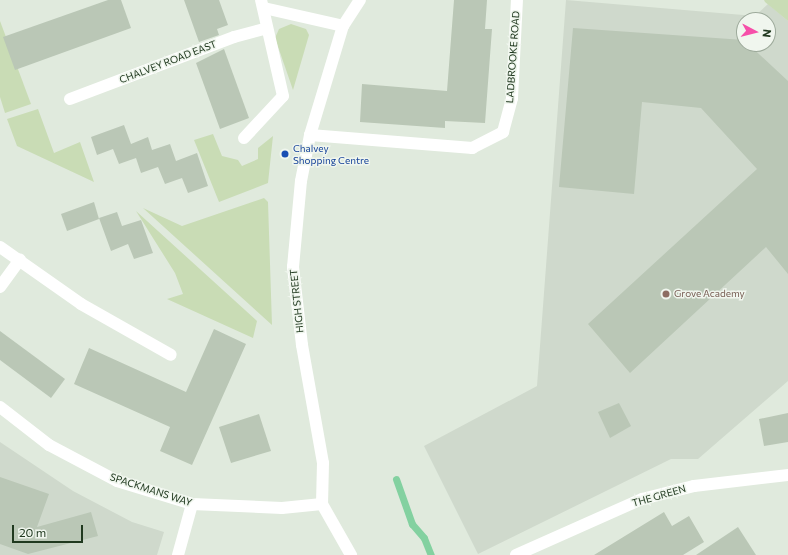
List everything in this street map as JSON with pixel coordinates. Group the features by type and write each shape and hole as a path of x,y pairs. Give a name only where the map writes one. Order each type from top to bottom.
{"street":[{"name":"HIGH STREET","path":"322,504 323,464 302,345 293,268 301,181 310,135 344,26 360,0"},
{"name":"LADBROOKE ROAD","path":"310,135 472,148 503,132 512,98 517,0"},
{"path":"244,138 283,96 263,4 344,26"},
{"name":"CHALVEY ROAD EAST","path":"70,99 234,37 267,28"},
{"path":"0,247 20,259 81,304 171,356"},
{"path":"0,287 20,259"},
{"name":"SPACKMANS WAY","path":"0,407 48,445 117,481 192,504 282,508 322,504"},
{"name":"THE GREEN","path":"516,555 642,499 694,486 787,478"},
{"path":"178,555 192,504"},
{"path":"322,504 351,555"}],"shaded area":[{"name":"Grove Academy","path":"566,0 736,14 736,52 776,52 776,12 759,12 768,4 788,21 788,381 698,459 671,459 478,554 424,446 537,386"},
{"path":"0,442 73,491 132,522 164,532 157,555 0,555"}],"green space":[{"path":"764,0 788,0 788,21 765,2"},
{"path":"0,21 31,104 5,113 0,97"},
{"path":"291,24 306,29 309,35 293,90 275,38 279,29"},
{"path":"38,109 54,153 80,142 94,182 17,146 7,119"},
{"path":"213,134 222,156 238,160 242,166 258,159 258,148 273,136 268,183 219,202 194,140"},
{"path":"264,198 268,202 272,325 143,208 182,226"},
{"path":"136,211 257,321 253,338 167,299 183,294 175,273"}],"building":[{"path":"108,0 121,0 131,28 15,70 3,37"},
{"path":"184,0 219,0 228,25 217,29 219,35 199,42"},
{"path":"454,0 487,0 485,29 492,29 485,123 445,121 445,128 360,122 362,84 447,91"},
{"path":"573,28 736,39 736,52 757,52 788,81 788,274 766,247 630,373 588,324 757,169 701,108 642,102 634,194 559,187"},
{"path":"224,49 249,118 220,129 196,63"},
{"path":"124,125 131,144 148,137 152,150 170,144 176,161 197,153 208,186 188,193 182,178 165,184 158,167 141,173 136,158 119,164 113,149 97,155 91,137"},
{"path":"94,202 99,219 67,231 61,214"},
{"path":"117,212 122,226 141,220 153,253 134,259 128,244 111,251 99,218"},
{"path":"214,329 246,344 192,465 160,451 170,427 74,384 89,348 186,392"},
{"path":"0,331 65,379 51,398 0,360"},
{"path":"619,403 631,426 610,438 598,412"},
{"path":"788,413 788,442 764,446 759,419"},
{"path":"259,414 271,451 231,463 219,427"},
{"path":"0,477 49,494 37,527 91,512 98,536 28,554 0,544"},
{"path":"664,512 672,526 689,516 704,542 683,555 594,555"},
{"path":"738,527 756,555 696,555"}],"waterway":[{"path":"396,479 412,524 424,538 431,555"}],"place":[{"name":"Chalvey Shopping Centre","path":"285,154"},
{"name":"Grove Academy","path":"666,294"}]}
